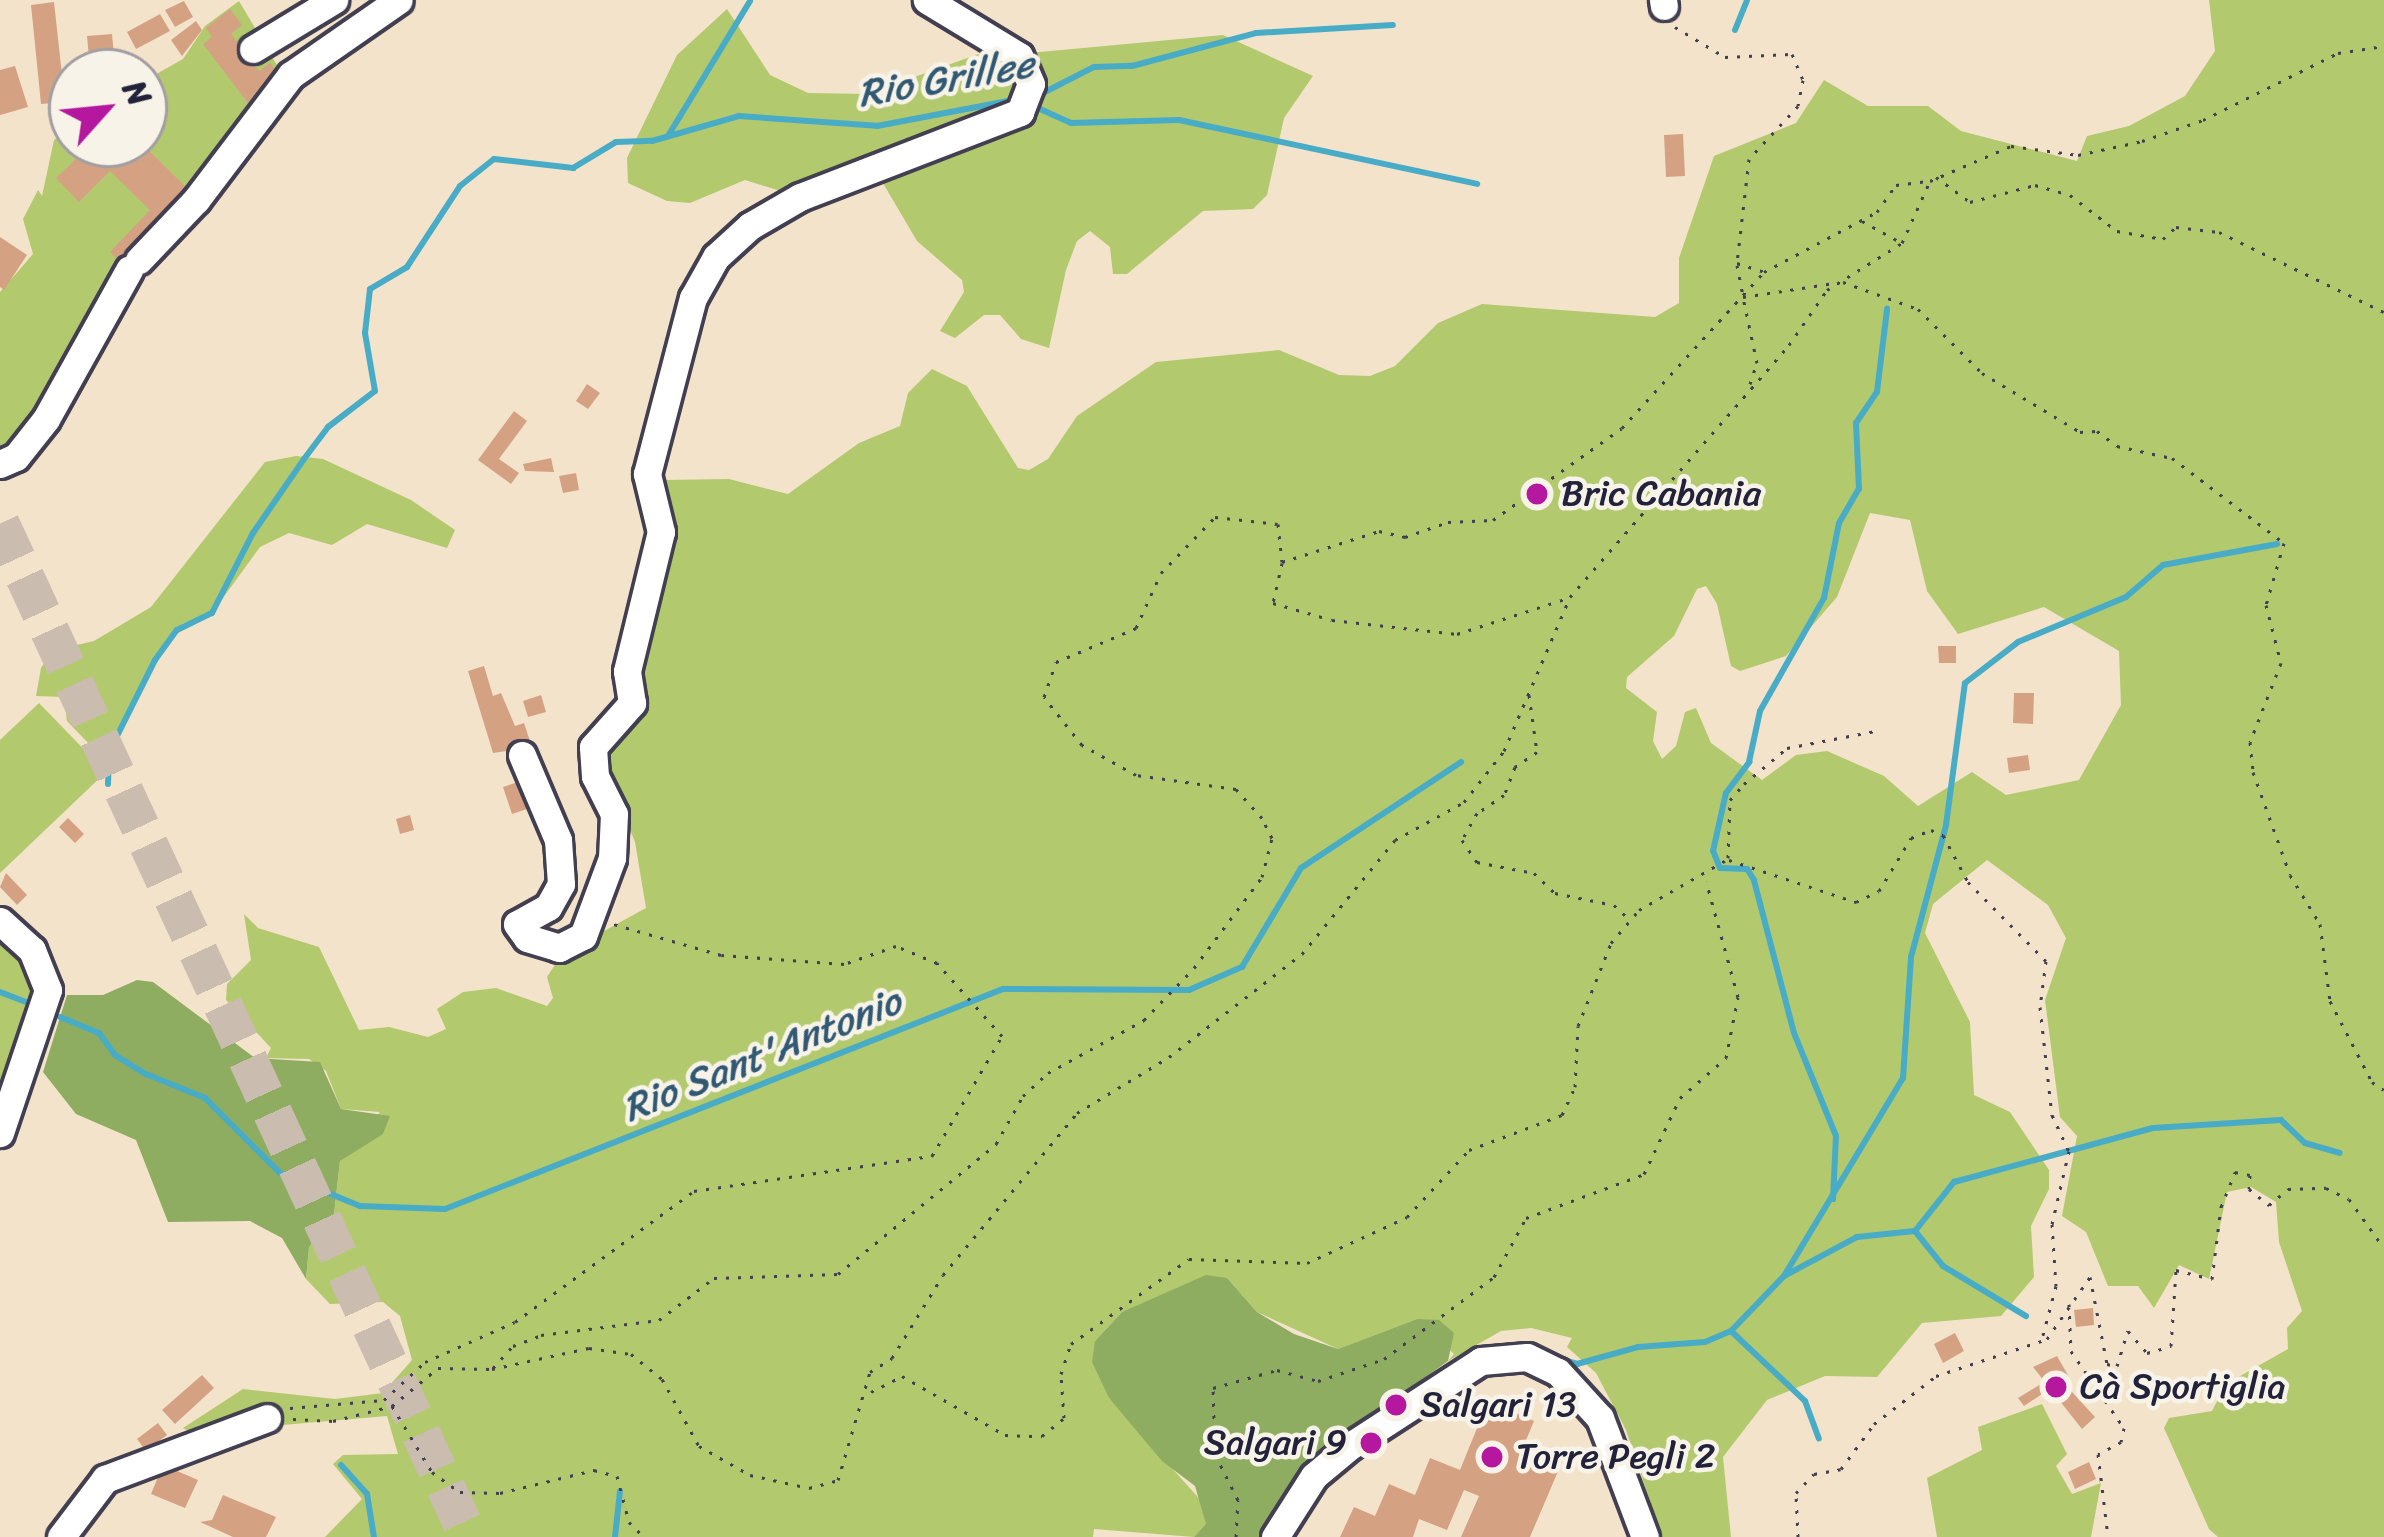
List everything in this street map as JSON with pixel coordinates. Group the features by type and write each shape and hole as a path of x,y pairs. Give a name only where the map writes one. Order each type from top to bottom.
{"street":[{"path":"254,49 334,0"},
{"path":"0,464 16,457 46,418 134,265 196,200 291,75 399,0"},
{"path":"522,755 557,840 562,884 548,907 518,924 526,938 559,948 583,936 612,858 614,814 595,776 593,747 632,704 627,671 662,532 647,474 693,298 716,257 750,226 800,196 1020,112 1031,84 1019,56 927,0"},
{"path":"0,920 32,950 48,990 0,1133"},
{"path":"1274,1537 1314,1476 1350,1446 1481,1361 1527,1357 1558,1372 1600,1418 1645,1537"},
{"path":"61,1537 105,1479 264,1419"}],"path":[{"path":"1664,3 1678,30 1725,57 1792,54 1803,80 1798,106 1749,159 1737,263 1757,363 1749,390"},
{"path":"1282,562 1366,534 1406,536 1498,517 1622,428 1764,272 1877,212 1896,185 1933,179 2011,146 2078,155 2142,141 2203,120 2338,53 2384,46"},
{"path":"264,1419 333,1421 392,1406 438,1368 492,1370 589,1348 631,1354 662,1379 699,1446 750,1475 809,1488 838,1480 869,1393 870,1372 892,1358 943,1275 1077,1113 1169,1058 1301,954 1395,840 1464,802 1504,751 1570,597 1841,281 1902,242 1933,179"},
{"path":"1933,179 1970,202 2035,185 2070,195 2117,231 2163,238 2176,227 2219,232 2384,312"},
{"path":"1860,219 1902,242"},
{"path":"1737,263 1764,272"},
{"path":"1743,297 1841,281 1918,309 1982,373 2066,424 2172,458 2284,543 2266,605 2281,663 2250,742 2253,772 2290,875 2320,924 2330,1001 2372,1082 2384,1090"},
{"path":"492,1370 512,1346 541,1335 659,1320 714,1278 838,1274 997,1144 1024,1096 1048,1073 1144,1021 1247,900 1272,838 1237,789 1136,776 1082,745 1044,697 1056,662 1136,628 1162,573 1215,517 1278,524 1282,562 1274,603 1332,620 1456,634 1570,597"},
{"path":"1528,694 1537,752 1515,766 1504,795 1478,812 1462,840 1477,862 1534,873 1555,893 1614,905 1630,920"},
{"path":"1728,860 1730,800 1744,784 1787,748 1876,731"},
{"path":"869,1393 902,1376 1005,1436 1042,1436 1064,1418 1061,1374 1071,1344 1189,1259 1307,1263 1407,1217 1468,1150 1562,1115 1575,1087 1578,1025 1611,943 1630,920 1686,878 1728,860 1856,902 1879,891 1911,838 1931,830 1943,835 1968,882 2046,961 2040,1007 2052,1115 2069,1150 2052,1224 2056,1286 2043,1336"},
{"path":"1235,1537 1238,1500 1215,1454 1213,1388 1276,1370 1318,1382 1384,1359 1494,1277 1526,1218 1643,1174 1681,1098 1726,1058 1738,997 1706,881"},
{"path":"264,1419 272,1408 384,1400 425,1362 515,1322 694,1191 932,1156 1002,1036 938,963 896,946 844,964 721,955 591,918"},
{"path":"1798,1537 1796,1493 1814,1474 1840,1469 1874,1424 1936,1376 2052,1335 2068,1303 2093,1276 2107,1364 2117,1366 2128,1331 2147,1353 2171,1346 2176,1270 2212,1280 2221,1207 2235,1172 2244,1170 2249,1189 2270,1205 2288,1189 2326,1188 2349,1199 2384,1248"},
{"path":"2068,1303 2071,1351 2124,1428 2121,1442 2098,1454 2108,1537"},
{"path":"392,1406 432,1472 460,1492 500,1493 594,1470 617,1477 628,1522 644,1537"}],"green space":[{"path":"2209,0 2384,0 2384,1537 2218,1537 2209,1529 2164,1428 2169,1418 2212,1411 2226,1384 2288,1349 2287,1328 2302,1311 2279,1242 2276,1202 2251,1187 2227,1192 2209,1279 2179,1265 2154,1308 2138,1286 2108,1286 2086,1232 2062,1216 2077,1136 2060,1117 2045,1000 2066,938 2048,905 1987,860 1933,904 1925,933 1970,1022 1974,1095 2010,1112 2049,1170 2049,1189 2031,1226 2034,1277 2001,1316 1922,1323 1877,1377 1825,1376 1767,1400 1723,1457 1731,1537 1662,1537 1626,1430 1596,1373 1567,1347 1572,1338 1531,1328 1501,1331 1448,1361 1454,1354 1417,1319 1338,1349 1257,1312 1227,1278 1122,1312 1095,1341 1109,1398 1205,1505 1206,1525 1194,1537 1094,1529 1093,1537 325,1537 362,1499 333,1464 343,1455 398,1454 387,1416 271,1426 209,1442 183,1428 243,1389 335,1399 383,1393 412,1360 400,1316 383,1302 330,1304 306,1279 309,1247 334,1215 340,1161 380,1112 341,1109 326,1071 309,1059 266,1058 271,1048 226,1000 227,984 251,960 244,914 258,928 319,947 359,1030 389,1027 428,1037 446,1029 437,1009 463,992 496,988 547,1006 553,998 547,977 562,954 646,908 635,842 602,760 644,611 671,553 662,480 729,479 788,494 859,443 900,426 908,393 932,369 967,386 1018,468 1029,470 1048,459 1077,416 1156,362 1279,350 1339,375 1370,376 1395,366 1438,323 1482,304 1655,317 1679,303 1679,258 1714,156 1796,123 1824,80 1868,106 1928,106 1961,131 2077,161 2087,136 2129,126 2185,96 2215,51","holes":["1870,513 1910,520 1927,591 1958,634 2044,607 2119,651 2121,705 2079,780 2006,795 1972,772 1918,806 1884,776 1827,751 1796,755 1762,780 1711,743 1696,708 1685,712 1676,746 1662,759 1653,741 1657,712 1626,688 1627,677 1674,636 1697,589 1706,586 1717,604 1731,666 1740,671 1786,656 1837,597"]},
{"path":"239,1 284,77 62,367 0,470 0,292 33,254 23,219 38,190 42,196 48,168 168,168 168,67 183,59 205,26"},
{"path":"727,9 770,75 808,93 867,94 998,47 1025,82 1011,102 790,194 745,180 690,203 667,201 628,183 627,158 677,55"},
{"path":"1223,35 1313,76 1284,118 1267,195 1253,209 1203,211 1127,274 1113,274 1110,247 1090,231 1077,241 1066,270 1049,348 1021,339 1000,315 984,315 955,338 940,331 964,292 962,280 917,241 877,173 1027,113 1029,53"},
{"path":"296,456 323,459 411,500 455,530 447,548 367,524 332,545 289,533 260,547 212,613 182,624 155,660 110,752 113,769 67,721 64,697 36,696 41,668 51,651 94,641 151,607 265,462"},
{"path":"39,703 106,772 0,873 0,740"},
{"path":"0,938 28,974 33,999 0,1093"},
{"path":"137,980 153,982 255,1058 320,1062 341,1109 390,1116 383,1134 340,1161 334,1214 309,1247 306,1279 282,1238 250,1221 168,1222 136,1140 76,1114 43,1072 67,995 103,995"},
{"path":"1206,1275 1227,1278 1257,1312 1294,1334 1338,1349 1417,1319 1439,1320 1454,1333 1448,1361 1307,1462 1262,1537 1194,1537 1206,1524 1195,1486 1162,1461 1109,1398 1092,1362 1095,1341 1122,1312"},
{"path":"2042,1404 2067,1454 2056,1466 2072,1494 2101,1483 2091,1537 1937,1537 1927,1478 1982,1450 1978,1427"}],"building":[{"path":"184,1 193,17 175,27 165,10"},
{"path":"54,2 59,48 48,48 48,103 41,104 31,5"},
{"path":"230,9 242,25 231,34 259,71 270,63 285,82 251,107 203,44 212,37 206,28"},
{"path":"160,14 170,31 138,48 127,32"},
{"path":"196,21 202,30 182,56 171,40"},
{"path":"112,34 113,48 88,48 87,36"},
{"path":"15,66 28,107 0,115 0,70"},
{"path":"1683,134 1685,176 1666,177 1664,135"},
{"path":"67,168 166,168 193,194 134,274 110,252 150,210 110,171 79,202 56,178"},
{"path":"0,237 27,255 4,290 0,287"},
{"path":"587,384 600,393 588,409 576,401"},
{"path":"514,411 527,421 499,459 519,473 511,484 478,460"},
{"path":"551,458 554,472 525,471 523,464"},
{"path":"576,473 579,490 563,493 559,476"},
{"path":"1938,646 1956,646 1956,663 1939,663"},
{"path":"484,666 493,696 501,693 515,726 524,723 532,747 493,753 468,671"},
{"path":"2014,693 2034,693 2033,724 2013,723"},
{"path":"541,695 546,712 528,717 523,701"},
{"path":"2028,755 2030,770 2009,773 2007,758"},
{"path":"518,782 527,809 512,814 503,787"},
{"path":"410,815 414,830 400,834 396,819"},
{"path":"68,818 84,834 75,843 59,827"},
{"path":"6,873 27,895 17,905 0,887"},
{"path":"2093,1308 2094,1325 2076,1327 2074,1310"},
{"path":"1955,1333 1964,1351 1943,1363 1934,1344"},
{"name":"Cà Sportiglia","path":"2057,1356 2069,1377 2062,1381 2095,1417 2082,1429 2033,1367"},
{"path":"202,1375 214,1388 175,1424 162,1410"},
{"path":"2041,1384 2045,1392 2024,1406 2018,1398"},
{"path":"1488,1401 1534,1421 1524,1445 1562,1462 1530,1537 1461,1537 1479,1496 1464,1490 1447,1530 1419,1519 1413,1537 1340,1537 1354,1507 1375,1516 1389,1484 1415,1495 1430,1458 1460,1470"},
{"path":"158,1423 167,1435 146,1451 137,1439"},
{"path":"2089,1462 2096,1479 2075,1489 2068,1472"},
{"path":"163,1465 198,1480 185,1508 151,1494"},
{"path":"223,1495 276,1517 266,1537 233,1537 200,1522 212,1520"}],"waterway":[{"path":"1735,30 1747,0"},
{"path":"668,136 750,1"},
{"name":"Rio Grillee","path":"1037,96 1094,67 1132,66 1256,33 1393,25"},
{"name":"Rio Grillee","path":"108,784 109,752 155,660 177,630 212,613 253,533 304,459 328,427 375,391 365,333 370,289 407,267 460,186 494,159 573,168 616,142 652,141 739,116 877,126 1018,99"},
{"path":"1031,105 1071,123 1179,120 1477,184"},
{"path":"1833,1199 1836,1136 1794,1033 1754,880 1747,869 1720,868 1713,851 1726,793 1749,762 1760,711 1824,598 1839,523 1859,489 1856,423 1877,392 1887,309"},
{"path":"1784,1276 1903,1078 1911,957 1946,825 1965,683 2018,642 2126,597 2163,565 2277,544"},
{"name":"Rio Sant'Antonio","path":"60,1017 99,1033 115,1055 146,1074 205,1098 280,1173 360,1206 445,1209 1003,989 1189,990 1242,967 1301,868 1461,762"},
{"name":"Rio Sant'Antonio","path":"0,992 28,1003"},
{"path":"1560,1359 1577,1364 1638,1347 1705,1342 1731,1331 1784,1276 1857,1237 1915,1231 1954,1182 2153,1128 2281,1120 2305,1143 2340,1153"},
{"path":"1915,1231 1943,1266 2026,1316"},
{"path":"1731,1331 1805,1401 1819,1439"},
{"path":"341,1465 367,1494 374,1537"},
{"path":"615,1537 620,1491"}],"tunnel":[{"path":"0,523 469,1537"}],"place":[{"name":"Bric Cabania","path":"1537,494"},
{"name":"Cà Sportiglia","path":"2056,1387"},
{"name":"Salgari 13","path":"1396,1405"},
{"name":"Salgari 9","path":"1371,1443"},
{"name":"Torre Pegli 2","path":"1492,1457"}]}
